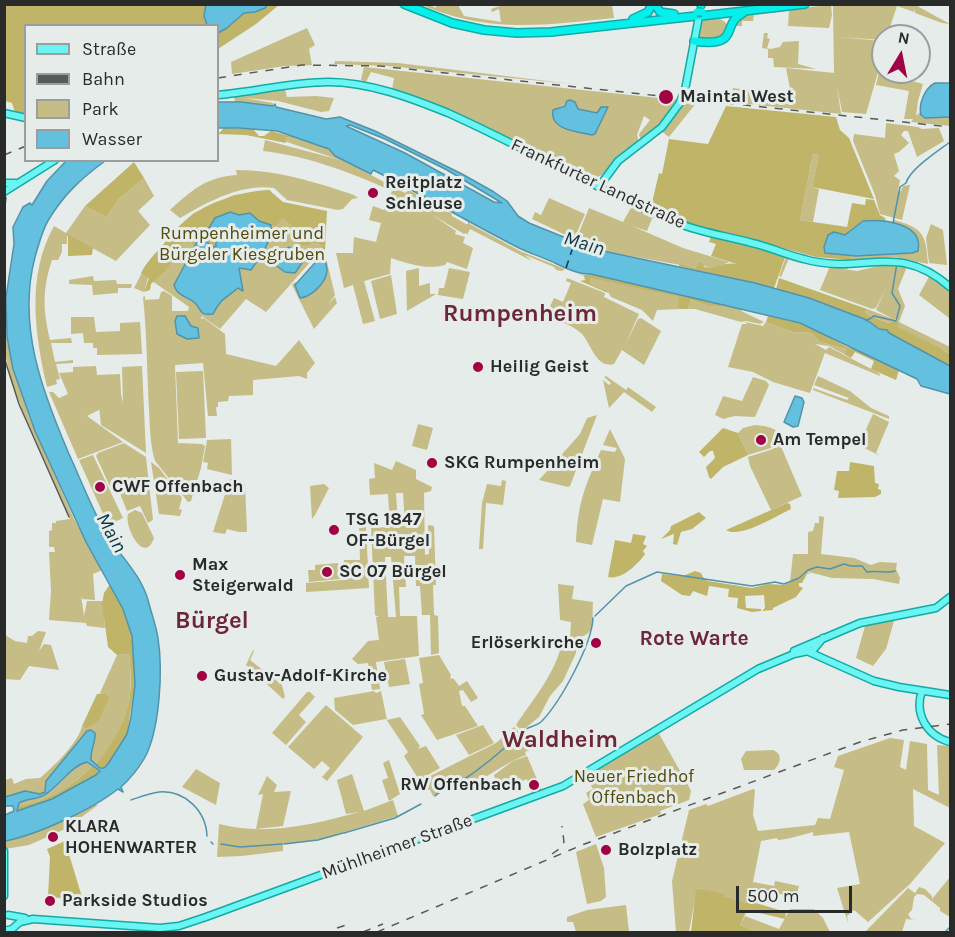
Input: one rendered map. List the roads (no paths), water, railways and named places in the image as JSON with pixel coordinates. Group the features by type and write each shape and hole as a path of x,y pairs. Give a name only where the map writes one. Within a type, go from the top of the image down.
{"highway":[{"path":"404,4 452,23 497,31 543,33 768,4"},
{"path":"413,4 453,19 502,28 549,28 616,23 701,11 752,10 805,4"},
{"path":"633,19 648,12 654,4 660,12 674,15"},
{"path":"696,40 719,41 724,39 730,33 736,17 752,10"},
{"path":"696,40 718,40 728,34 729,27 726,20 701,11"},
{"path":"693,50 696,40"}],"main road":[{"path":"696,40 701,11"},
{"path":"602,181 621,158 662,127 679,104 685,90 693,50"},
{"path":"219,94 314,81 351,83"},
{"name":"Frankfurter Landstraße","path":"351,83 435,108 552,163 602,181 609,188 681,222 803,257 830,262 906,260 928,268 951,285"},
{"name":"Frankfurter Landstraße","path":"351,83 374,87 435,106 602,181 682,225 819,263 906,262 933,273 951,285"},
{"path":"4,113 24,118"},
{"path":"4,192 53,162"},
{"path":"4,183 20,182"},
{"path":"656,729 758,669 806,649 823,638 860,623 934,608 951,597"},
{"path":"813,645 824,657"},
{"path":"806,649 866,678 915,689 923,695 951,695"},
{"path":"923,695 921,716 927,728 936,736 951,742"},
{"name":"Mühlheimer Straße","path":"21,919 35,916 150,930 184,924 563,786 656,729"},
{"name":"Mühlheimer Straße","path":"552,790 656,729"},
{"path":"4,896 5,851"},
{"path":"4,931 11,930 21,919 6,913"}],"water":[{"path":"206,4 267,4 265,8 255,12 244,13 219,32 219,24 207,24 204,16"},
{"path":"935,83 950,83 950,117 925,118 921,115 923,97"},
{"path":"570,100 575,102 578,109 597,113 601,107 608,107 595,134 572,131 555,122 553,110 565,106"},
{"path":"219,102 273,106 275,104 276,107 326,119 340,117 375,131 462,174 507,201 518,216 529,223 584,247 755,283 809,298 867,320 879,329 887,330 950,366 950,394 921,386 917,379 800,323 569,270 519,248 373,170 371,174 335,156 329,149 277,131 219,128","holes":["350,125 385,139 447,170 502,203 494,202 405,153 346,126"]},
{"path":"65,162 104,162 68,194 44,228 30,282 31,333 35,357 50,406 85,491 103,528 134,571 148,600 158,638 160,683 154,733 144,759 121,787 123,792 118,789 94,805 64,820 33,833 5,841 5,815 14,811 13,806 5,806 5,797 25,791 40,794 45,792 46,781 87,731 91,730 95,733 91,760 100,768 108,764 127,734 135,684 132,636 123,609 86,542 35,431 13,369 7,337 6,297 14,244 13,227 23,207 30,203 32,205 47,181","holes":["87,762 100,771 52,799 17,811 19,803 46,794 81,764"]},
{"path":"230,212 239,215 250,213 259,221 271,225 270,237 251,270 239,268 243,291 238,288 222,301 213,314 205,314 195,303 180,294 174,285 198,240 203,239 213,247 216,246 216,241 206,233 215,218"},
{"path":"863,221 891,222 909,229 915,234 918,251 856,256 825,253 824,247 828,235 834,232 845,235"},
{"path":"289,247 304,260 295,273 285,272 270,261 271,258 285,256 285,250"},
{"path":"321,256 324,257 327,269 324,280 313,292 300,298 295,285"},
{"path":"177,316 185,316 191,326 198,328 199,338 187,339 177,334 175,321"},
{"path":"795,396 802,398 804,402 798,426 793,427 784,422"}],"waterway":[{"path":"893,223 900,187 919,166 950,142"},
{"path":"866,321 874,316 896,321 900,306 892,293 897,263"},
{"path":"800,577 808,570 817,567 830,569 844,564 862,566 867,572 895,571"},
{"path":"595,616 626,586 657,572 752,586 775,582 784,584 799,578"},
{"path":"522,732 542,721 558,700 581,657 593,618"},
{"path":"435,796 476,771 521,733"},
{"path":"131,800 159,792 168,792 185,798 203,818 207,836"},
{"path":"344,833 395,818 421,804"},
{"path":"284,844 318,840 343,833"},
{"path":"221,844 240,847 282,844"},
{"path":"945,932 950,927"}],"tram line":[{"path":"4,194 6,198 4,213"},
{"path":"4,357 19,404 69,517"}],"railway":[{"path":"219,78 302,65 380,66 950,127"},
{"path":"4,155 24,147"},
{"path":"377,932 582,845 860,742 903,730 950,724"},
{"path":"552,854 564,842 562,826"},
{"path":"337,928 349,924"},
{"path":"363,932 383,924"}],"place":[{"name":"Maintal West","path":"666,97"},
{"name":"Reitplatz Schleuse","path":"373,193"},
{"name":"Heilig Geist","path":"478,367"},
{"name":"Am Tempel","path":"761,440"},
{"name":"SKG Rumpenheim","path":"432,463"},
{"name":"CWF Offenbach","path":"100,487"},
{"name":"TSG 1847 OF-Bürgel","path":"334,530"},
{"name":"SC 07 Bürgel","path":"327,572"},
{"name":"Max Steigerwald","path":"180,575"},
{"name":"Erlöserkirche","path":"596,643"},
{"name":"Gustav-Adolf-Kirche","path":"202,676"},
{"name":"RW Offenbach","path":"534,785"},
{"name":"KLARA HOHENWARTER","path":"53,837"},
{"name":"Bolzplatz","path":"606,850"},
{"name":"Parkside Studios","path":"50,901"}],"district":[{"name":"Rumpenheim","path":"520,314"},
{"name":"Bürgel","path":"212,621"},
{"name":"Rote Warte","path":"694,639"},
{"name":"Waldheim","path":"560,740"}],"park label":[{"name":"Rumpenheimer und Bürgeler Kiesgruben","path":"242,244"},
{"name":"Neuer Friedhof Offenbach","path":"634,787"}],"water label":[{"name":"Main","path":"584,244"},
{"name":"Main","path":"111,533"}]}
